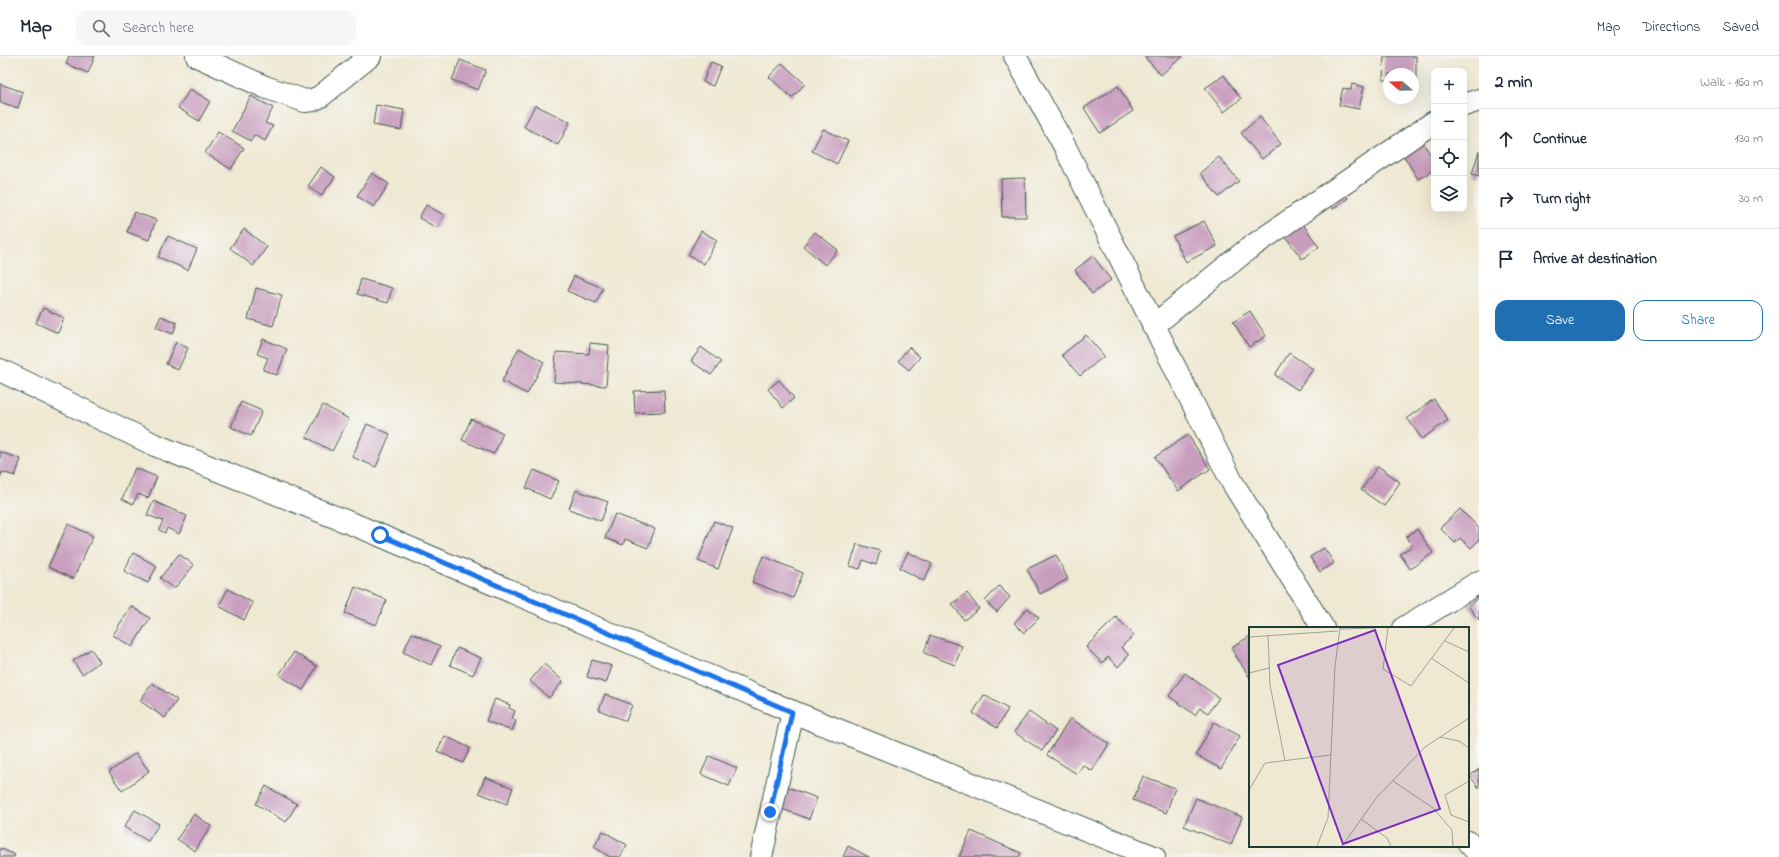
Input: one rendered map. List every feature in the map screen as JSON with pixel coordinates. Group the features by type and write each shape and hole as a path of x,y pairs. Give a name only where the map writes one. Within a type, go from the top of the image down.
{"street":[{"path":"197,56 266,87 305,101 313,100 321,96 370,56"},
{"path":"1016,56 1065,147 1232,482 1322,627"},
{"path":"1467,104 1479,100"},
{"path":"1153,326 1248,249 1431,124"},
{"path":"0,370 155,446 366,529 792,712 1154,857"},
{"path":"1406,627 1479,582"},
{"path":"761,857 792,712"},
{"path":"1469,843 1479,854"}],"building":[{"path":"69,56 95,56 88,73 66,64"},
{"path":"1144,56 1183,56 1161,75"},
{"path":"1384,56 1416,56 1416,68 1384,68"},
{"path":"460,60 486,70 478,90 452,80"},
{"path":"711,62 721,66 713,86 703,82"},
{"path":"782,63 805,84 792,98 769,77"},
{"path":"1224,75 1241,99 1224,112 1205,88"},
{"path":"0,84 23,92 18,108 0,102"},
{"path":"1352,84 1364,87 1359,109 1339,105 1343,88 1351,90"},
{"path":"1118,86 1133,111 1100,133 1084,108"},
{"path":"190,89 210,101 199,121 178,108"},
{"path":"251,96 273,108 265,123 273,126 265,141 254,135 251,141 232,131"},
{"path":"376,105 404,110 401,130 373,125"},
{"path":"535,105 570,122 558,145 524,127"},
{"path":"1260,117 1281,144 1262,159 1241,133"},
{"path":"823,129 848,141 837,164 812,151"},
{"path":"218,132 244,148 231,169 205,153"},
{"path":"1421,139 1431,156 1431,172 1418,179 1401,151"},
{"path":"1479,151 1479,176 1472,174"},
{"path":"1219,157 1239,181 1219,197 1200,173"},
{"path":"321,167 335,177 321,196 308,186"},
{"path":"372,173 389,184 374,207 357,196"},
{"path":"1025,178 1026,217 1002,217 1001,179"},
{"path":"1337,183 1348,198 1333,209 1322,194"},
{"path":"426,205 444,215 437,228 419,218"},
{"path":"134,212 156,220 149,240 127,232"},
{"path":"1300,220 1319,247 1302,259 1282,232"},
{"path":"1204,221 1217,246 1186,262 1173,236"},
{"path":"244,229 267,247 253,266 230,248"},
{"path":"701,231 717,240 704,264 688,255"},
{"path":"815,232 838,250 825,265 803,246"},
{"path":"168,236 197,249 188,270 158,257"},
{"path":"1093,256 1111,280 1092,294 1075,270"},
{"path":"574,276 603,288 596,303 567,291"},
{"path":"361,279 392,288 388,303 357,294"},
{"path":"256,288 282,295 273,326 248,319"},
{"path":"43,308 64,318 58,333 36,323"},
{"path":"1250,311 1266,336 1249,347 1233,322"},
{"path":"161,316 177,323 173,334 156,327"},
{"path":"1086,335 1104,356 1080,376 1062,355"},
{"path":"263,339 287,349 277,375 263,370 268,358 257,354"},
{"path":"176,342 188,348 178,370 166,364"},
{"path":"590,343 609,345 606,386 554,382 556,352 589,354"},
{"path":"701,347 721,362 711,375 691,361"},
{"path":"909,347 920,357 909,370 898,361"},
{"path":"519,348 544,362 527,394 502,381"},
{"path":"1289,353 1313,369 1298,390 1275,375"},
{"path":"779,380 794,398 783,408 768,389"},
{"path":"664,390 665,412 635,413 634,391"},
{"path":"1434,399 1448,420 1422,439 1407,418"},
{"path":"241,402 262,411 251,436 231,427"},
{"path":"323,405 349,419 332,451 306,437"},
{"path":"471,419 503,433 494,454 462,440"},
{"path":"367,424 390,434 376,467 352,457"},
{"path":"1188,435 1210,469 1178,491 1155,457"},
{"path":"0,452 21,459 15,476 2,472 0,478"},
{"path":"1378,466 1400,482 1384,506 1361,490"},
{"path":"135,468 157,477 148,498 138,494 133,504 122,499"},
{"path":"534,470 559,481 550,499 526,488"},
{"path":"576,490 608,502 601,521 569,509"},
{"path":"153,501 187,516 179,534 167,528 165,533 159,530 163,521 147,515"},
{"path":"1460,509 1479,528 1479,540 1471,548 1460,538 1455,543 1440,528"},
{"path":"615,514 655,529 648,548 625,539 623,545 605,538"},
{"path":"714,521 733,528 718,569 698,561"},
{"path":"68,524 93,536 73,579 48,567"},
{"path":"1417,529 1433,553 1410,569 1400,554 1412,546 1406,537"},
{"path":"857,544 880,551 876,565 863,560 860,569 850,566"},
{"path":"1324,548 1334,563 1320,572 1310,557"},
{"path":"908,552 932,564 924,581 900,568"},
{"path":"133,553 157,566 148,583 124,571"},
{"path":"179,554 194,565 174,589 160,578"},
{"path":"1056,555 1068,579 1040,594 1027,569"},
{"path":"763,556 803,573 793,598 752,582"},
{"path":"999,586 1010,597 997,612 985,601"},
{"path":"355,587 387,600 376,625 345,613"},
{"path":"228,589 253,603 244,620 219,606"},
{"path":"967,593 979,609 964,620 952,604"},
{"path":"1479,597 1479,620 1468,606"},
{"path":"131,606 150,618 132,647 113,635"},
{"path":"1028,608 1039,618 1024,633 1014,623"},
{"path":"1116,617 1134,635 1121,647 1129,655 1118,667 1108,657 1102,663 1086,647"},
{"path":"412,633 440,646 431,665 403,652"},
{"path":"930,635 962,646 955,665 924,653"},
{"path":"1249,637 1249,676 1231,648"},
{"path":"457,648 481,658 473,675 450,665"},
{"path":"91,649 100,662 82,674 73,661"},
{"path":"294,652 317,666 303,690 279,675"},
{"path":"592,660 612,666 606,683 587,677"},
{"path":"544,664 563,681 549,698 530,681"},
{"path":"1185,673 1219,698 1208,713 1200,708 1195,715 1169,696"},
{"path":"152,683 177,700 165,718 140,701"},
{"path":"605,694 632,705 626,721 599,710"},
{"path":"984,695 1008,709 997,728 973,713"},
{"path":"495,699 510,705 509,708 515,711 512,719 516,721 512,731 486,721"},
{"path":"1029,712 1056,731 1042,751 1014,732"},
{"path":"1070,718 1109,744 1092,771 1083,765 1077,774 1047,755"},
{"path":"1214,722 1240,736 1221,769 1196,755"},
{"path":"445,736 470,748 463,763 437,751"},
{"path":"136,753 149,771 122,791 109,772"},
{"path":"709,756 737,768 729,786 701,774"},
{"path":"1479,769 1479,788 1470,776"},
{"path":"1143,776 1175,788 1166,813 1133,800"},
{"path":"485,777 513,788 507,804 479,793"},
{"path":"266,786 297,804 286,822 256,804"},
{"path":"785,786 817,798 809,819 777,807"},
{"path":"1196,798 1242,817 1231,845 1184,826"},
{"path":"135,810 159,824 148,841 124,827"},
{"path":"194,814 211,826 195,851 177,839"},
{"path":"603,831 627,845 620,857 610,857 594,847"},
{"path":"971,831 1021,853 1019,857 959,857"},
{"path":"848,846 869,857 843,857"},
{"path":"0,848 15,855 14,857 0,857"}],"route":[{"path":"380,535 792,712 770,812"}]}
